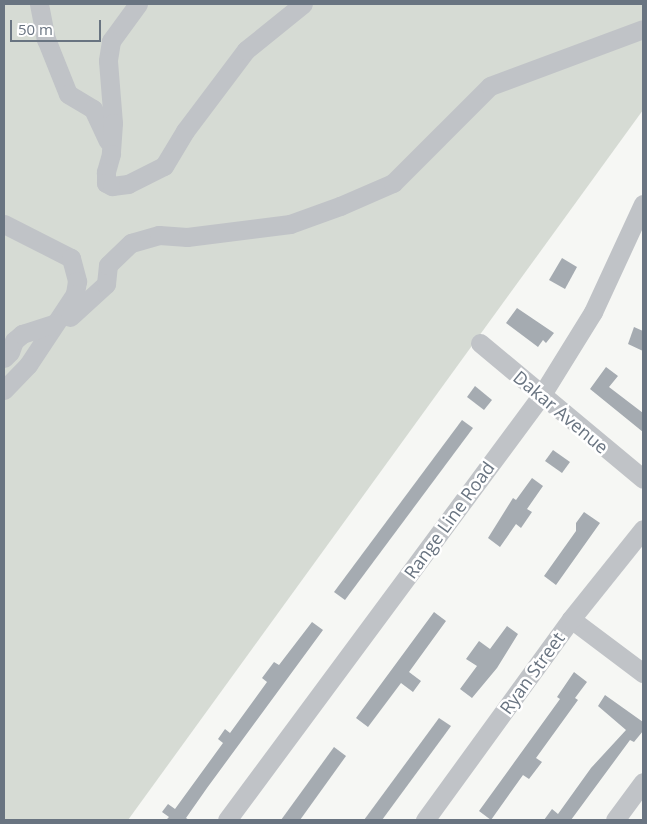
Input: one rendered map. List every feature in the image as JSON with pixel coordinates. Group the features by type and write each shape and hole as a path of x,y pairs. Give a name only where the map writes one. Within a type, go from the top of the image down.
{"street":[{"path":"40,4 46,39 68,94 93,109 99,118 111,154"},
{"path":"138,4 111,41 108,61 113,124 111,154 106,172 106,183 112,186 128,184 164,166 185,131 246,50 303,4"},
{"path":"4,358 10,352 14,341 22,334 62,320 106,284 108,264 131,243 159,235 187,237 290,224 340,206 393,183 490,86 643,29"},
{"name":"Range Line Road","path":"227,820 541,396 593,312 643,204"},
{"path":"4,224 71,258 77,280 75,294 62,320 28,365 4,390"},
{"name":"Dakar Avenue","path":"480,343 541,396 643,479"},
{"name":"Ryan Street","path":"425,820 572,620 643,529"},
{"path":"572,620 643,673"},
{"path":"615,820 643,782"}],"shaded area":[{"path":"4,4 643,4 643,110 128,820 4,820"}],"building":[{"path":"562,258 577,267 565,289 549,280"},
{"path":"517,308 554,333 546,343 543,340 538,347 506,323"},
{"path":"634,327 643,331 643,351 628,344"},
{"path":"606,367 618,376 609,387 643,413 643,432 590,389"},
{"path":"475,386 492,400 484,410 467,397"},
{"path":"462,420 473,428 345,600 334,592"},
{"path":"553,450 570,462 562,473 545,461"},
{"path":"532,478 543,486 527,509 532,512 521,528 516,524 500,547 488,538 513,498 516,500"},
{"path":"584,512 600,523 556,585 544,576 576,531 576,523"},
{"path":"434,612 446,621 409,672 421,681 413,692 401,683 368,727 356,718"},
{"path":"312,622 323,630 207,788 186,818 189,820 166,820 169,817 162,812 168,804 175,809 223,743 218,739 225,729 230,733 267,682 262,678 274,662 279,665"},
{"path":"507,626 518,634 497,668 472,698 460,689 477,666 466,659 479,641 490,649"},
{"path":"574,672 587,682 575,698 578,700 536,758 542,762 529,779 523,775 491,820 479,811 560,699 557,697"},
{"path":"605,695 643,722 643,731 634,742 630,740 571,820 544,820 552,809 558,814 591,768 626,730 598,706"},
{"path":"439,718 451,726 382,820 364,820"},
{"path":"334,747 346,756 300,820 281,820"}]}
